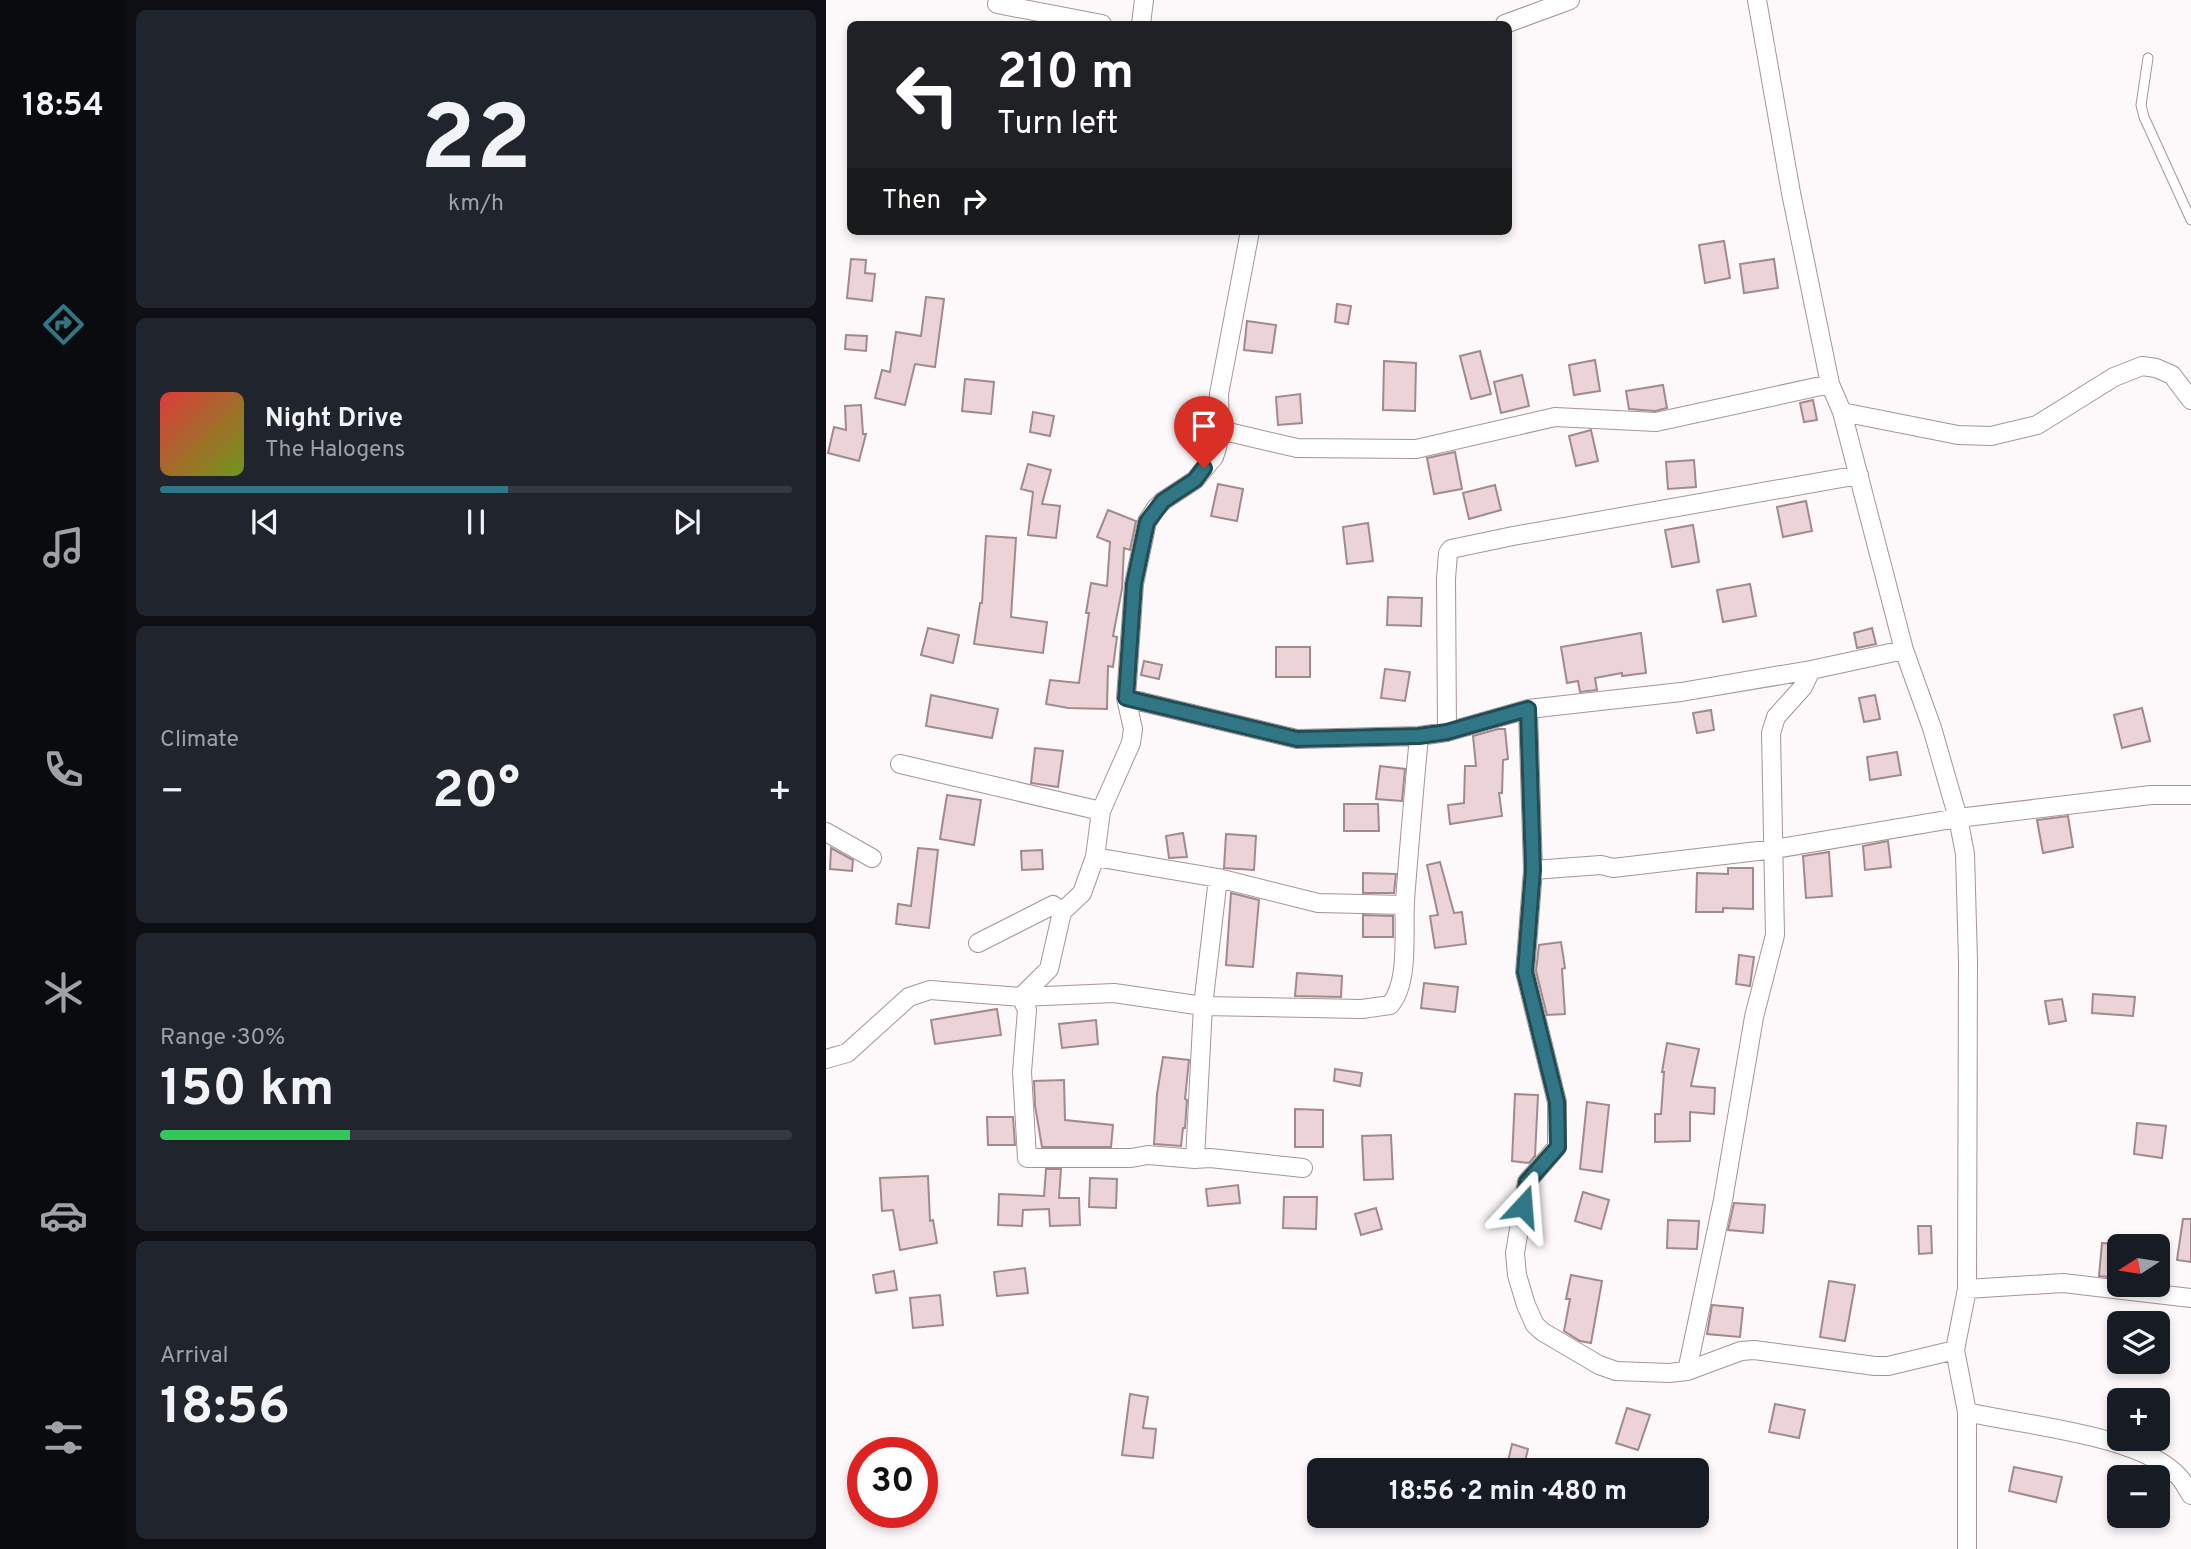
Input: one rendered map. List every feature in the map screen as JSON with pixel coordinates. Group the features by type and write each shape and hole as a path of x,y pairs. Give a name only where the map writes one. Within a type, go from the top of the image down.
{"street":[{"path":"1142,21 1144,0"},
{"path":"1512,21 1570,0"},
{"path":"1757,0 1791,193 1830,384 1842,412 1904,650 1932,728 1958,818 1965,853 1968,961 1967,1289 1955,1350 1967,1412 1966,1549"},
{"path":"998,5 1086,21"},
{"path":"1021,997 1049,969 1062,912 1082,893 1095,857 1101,811 1131,743 1133,729 1126,698 1134,584 1147,522 1156,508 1195,480 1214,457 1220,430 1219,394 1249,235"},
{"path":"1842,412 1958,435 1991,436 2037,425 2114,377 2142,366 2156,368 2172,375 2191,400"},
{"path":"1220,430 1297,448 1416,449 1555,417 1656,422 1830,384"},
{"path":"1447,732 1446,579 1448,553 1451,550 1513,536 1859,475"},
{"path":"1126,698 1297,739 1419,736 1447,732 1528,709 1681,692 1811,670 1904,650"},
{"path":"1687,1371 1723,1200 1754,1017 1775,935 1771,733 1776,717 1803,687 1811,670"},
{"path":"1528,709 1533,870 1525,972 1557,1102 1558,1147 1527,1182 1515,1253 1517,1275 1535,1325 1599,1365 1616,1371 1687,1371 1741,1351 1754,1350 1875,1366 1888,1366 1955,1350"},
{"path":"826,1059 847,1052 909,998 930,990 1021,997 1114,993 1203,1006 1362,1009 1390,1006 1395,1000 1400,982 1406,946 1405,905 1419,736"},
{"path":"900,764 1101,811"},
{"path":"1533,870 1601,864 1613,868 1775,849 1958,818 2151,795 2191,795"},
{"path":"826,832 872,858"},
{"path":"1095,857 1218,878 1318,904 1405,905"},
{"path":"1195,1159 1203,1006 1218,878"},
{"path":"978,943 1053,905 1062,912"},
{"path":"1021,997 1027,1010 1022,1072 1027,1158 1131,1158 1148,1154 1303,1168"},
{"path":"1967,1289 2063,1283 2191,1298"},
{"path":"1967,1412 2090,1435 2136,1451 2163,1463 2179,1476 2191,1495"}],"lane":[{"path":"2148,58 2141,105 2144,117 2191,220"}],"building":[{"path":"1724,241 1730,278 1705,283 1699,245"},
{"path":"851,259 866,260 865,273 875,274 872,301 847,298"},
{"path":"1774,259 1778,288 1744,293 1740,264"},
{"path":"926,297 944,299 935,367 915,364 905,405 875,398 882,370 890,372 896,332 921,336"},
{"path":"1337,304 1351,306 1348,324 1335,322"},
{"path":"1247,321 1276,325 1272,353 1244,350"},
{"path":"846,335 867,336 866,351 845,349"},
{"path":"1480,351 1491,394 1471,399 1460,356"},
{"path":"1595,360 1600,391 1574,395 1569,365"},
{"path":"1384,361 1416,363 1415,411 1383,410"},
{"path":"1522,375 1529,406 1501,413 1494,382"},
{"path":"965,379 994,382 991,414 962,411"},
{"path":"1663,385 1667,408 1655,411 1629,409 1626,391"},
{"path":"1300,394 1302,423 1278,425 1276,397"},
{"path":"1813,400 1817,420 1804,422 1800,403"},
{"path":"861,405 863,434 866,434 859,461 828,453 834,427 846,430 845,406"},
{"path":"1033,412 1054,416 1050,436 1030,432"},
{"path":"1591,430 1598,461 1576,466 1569,436"},
{"path":"1455,452 1462,489 1434,494 1427,458"},
{"path":"1694,460 1696,487 1668,489 1666,462"},
{"path":"1028,464 1051,470 1042,504 1060,506 1056,538 1028,535 1033,492 1021,489"},
{"path":"1218,484 1243,489 1237,521 1211,516"},
{"path":"1495,485 1501,510 1469,519 1463,493"},
{"path":"1806,501 1812,531 1783,537 1777,507"},
{"path":"1108,510 1136,521 1130,550 1124,548 1122,589 1113,636 1117,637 1113,667 1108,666 1107,709 1068,708 1046,704 1050,680 1079,683 1091,583 1107,586 1110,542 1097,537"},
{"path":"1368,523 1373,561 1347,564 1343,527"},
{"path":"1693,525 1699,562 1672,567 1665,530"},
{"path":"986,536 1016,538 1011,617 1047,622 1043,653 974,644 982,603"},
{"path":"1750,584 1756,616 1723,622 1717,590"},
{"path":"1388,597 1422,598 1421,626 1387,625"},
{"path":"928,628 959,635 953,663 921,655"},
{"path":"1872,628 1876,644 1857,648 1854,633"},
{"path":"1641,633 1646,673 1622,676 1622,673 1595,678 1597,690 1580,692 1578,681 1567,683 1561,647"},
{"path":"1276,647 1310,647 1310,677 1276,677"},
{"path":"1144,661 1162,665 1159,679 1141,675"},
{"path":"1385,669 1410,672 1405,701 1381,698"},
{"path":"931,695 998,709 992,738 926,726"},
{"path":"1875,695 1880,719 1864,722 1859,698"},
{"path":"2142,708 2150,741 2122,748 2114,715"},
{"path":"1711,710 1714,730 1697,733 1693,713"},
{"path":"1505,729 1508,759 1503,760 1502,793 1499,793 1502,816 1450,824 1448,805 1464,803 1465,766 1476,766 1473,736"},
{"path":"1035,748 1063,751 1058,787 1031,783"},
{"path":"1897,752 1901,775 1870,780 1867,757"},
{"path":"1380,766 1405,769 1402,801 1376,799"},
{"path":"947,795 981,800 974,845 940,839"},
{"path":"1344,804 1378,804 1379,831 1344,831"},
{"path":"2068,816 2073,847 2043,853 2037,820"},
{"path":"1183,833 1187,857 1169,858 1166,836"},
{"path":"1226,834 1256,836 1254,870 1224,868"},
{"path":"1888,841 1891,867 1865,870 1863,846"},
{"path":"831,848 853,860 852,871 830,869"},
{"path":"918,848 938,850 929,928 896,924 898,904 911,906"},
{"path":"1042,850 1043,869 1022,870 1021,851"},
{"path":"1829,852 1832,896 1806,898 1803,856"},
{"path":"1440,862 1454,913 1462,912 1466,944 1435,948 1430,916 1438,915 1427,865"},
{"path":"1728,868 1753,868 1753,909 1723,908 1723,912 1696,912 1697,873 1728,874"},
{"path":"1363,873 1396,874 1394,893 1363,893"},
{"path":"1231,893 1259,900 1253,967 1226,965"},
{"path":"1363,915 1393,916 1393,937 1363,937"},
{"path":"1561,942 1565,968 1562,969 1565,1014 1547,1015 1536,971 1539,945"},
{"path":"1739,955 1754,957 1750,986 1736,984"},
{"path":"1297,973 1342,976 1341,997 1295,996"},
{"path":"1424,983 1458,987 1455,1012 1421,1008"},
{"path":"2093,994 2135,997 2133,1016 2092,1013"},
{"path":"2062,999 2066,1021 2049,1024 2045,1001"},
{"path":"997,1009 1001,1035 935,1044 931,1020"},
{"path":"1096,1020 1098,1044 1062,1048 1059,1024"},
{"path":"1667,1043 1699,1049 1691,1086 1715,1088 1714,1114 1690,1112 1690,1141 1655,1142 1655,1114 1661,1114 1662,1072"},
{"path":"1163,1057 1189,1060 1185,1128 1181,1146 1154,1144 1157,1094"},
{"path":"1335,1069 1362,1073 1360,1086 1334,1081"},
{"path":"1064,1080 1065,1120 1113,1125 1111,1147 1042,1147 1034,1081"},
{"path":"1515,1094 1538,1095 1535,1156 1529,1163 1512,1161"},
{"path":"1587,1102 1609,1105 1602,1172 1580,1169"},
{"path":"1295,1109 1323,1110 1323,1147 1295,1147"},
{"path":"987,1117 1013,1117 1015,1145 988,1145"},
{"path":"2137,1123 2166,1126 2162,1158 2134,1154"},
{"path":"1391,1135 1393,1179 1364,1180 1362,1136"},
{"path":"1046,1169 1061,1169 1059,1198 1079,1198 1080,1225 1050,1226 1049,1209 1023,1210 1022,1226 998,1225 999,1194 1044,1196"},
{"path":"928,1176 930,1221 933,1220 937,1243 900,1250 893,1210 882,1211 880,1178"},
{"path":"1090,1178 1117,1179 1116,1208 1089,1207"},
{"path":"1238,1185 1240,1203 1208,1206 1206,1189"},
{"path":"1583,1192 1609,1200 1601,1229 1575,1221"},
{"path":"1284,1197 1317,1197 1316,1229 1283,1228"},
{"path":"1734,1203 1765,1205 1763,1233 1728,1230"},
{"path":"1376,1208 1382,1229 1361,1235 1355,1214"},
{"path":"2183,1219 2191,1219 2191,1262 2177,1260"},
{"path":"1668,1220 1699,1221 1697,1249 1667,1248"},
{"path":"1918,1226 1931,1226 1932,1253 1919,1254"},
{"path":"2102,1243 2107,1243 2107,1277 2099,1276"},
{"path":"1025,1268 1028,1293 997,1296 994,1272"},
{"path":"894,1271 897,1290 876,1293 873,1275"},
{"path":"1571,1275 1602,1281 1591,1343 1580,1341 1564,1331"},
{"path":"1829,1281 1855,1285 1845,1341 1820,1337"},
{"path":"940,1295 943,1325 913,1328 910,1298"},
{"path":"1712,1305 1743,1308 1740,1337 1707,1334"},
{"path":"1130,1394 1148,1397 1143,1428 1156,1429 1153,1458 1122,1455"},
{"path":"1775,1404 1805,1410 1799,1438 1769,1432"},
{"path":"1627,1408 1650,1415 1638,1450 1616,1443"},
{"path":"1512,1444 1528,1449 1526,1458 1509,1458"},
{"path":"2014,1467 2062,1477 2056,1502 2009,1491"}],"route":[{"path":"1204,468 1195,480 1163,501 1147,522 1134,584 1126,698 1297,739 1419,736 1447,732 1528,709 1533,870 1525,972 1557,1102 1558,1147 1527,1182 1523,1206"}]}
